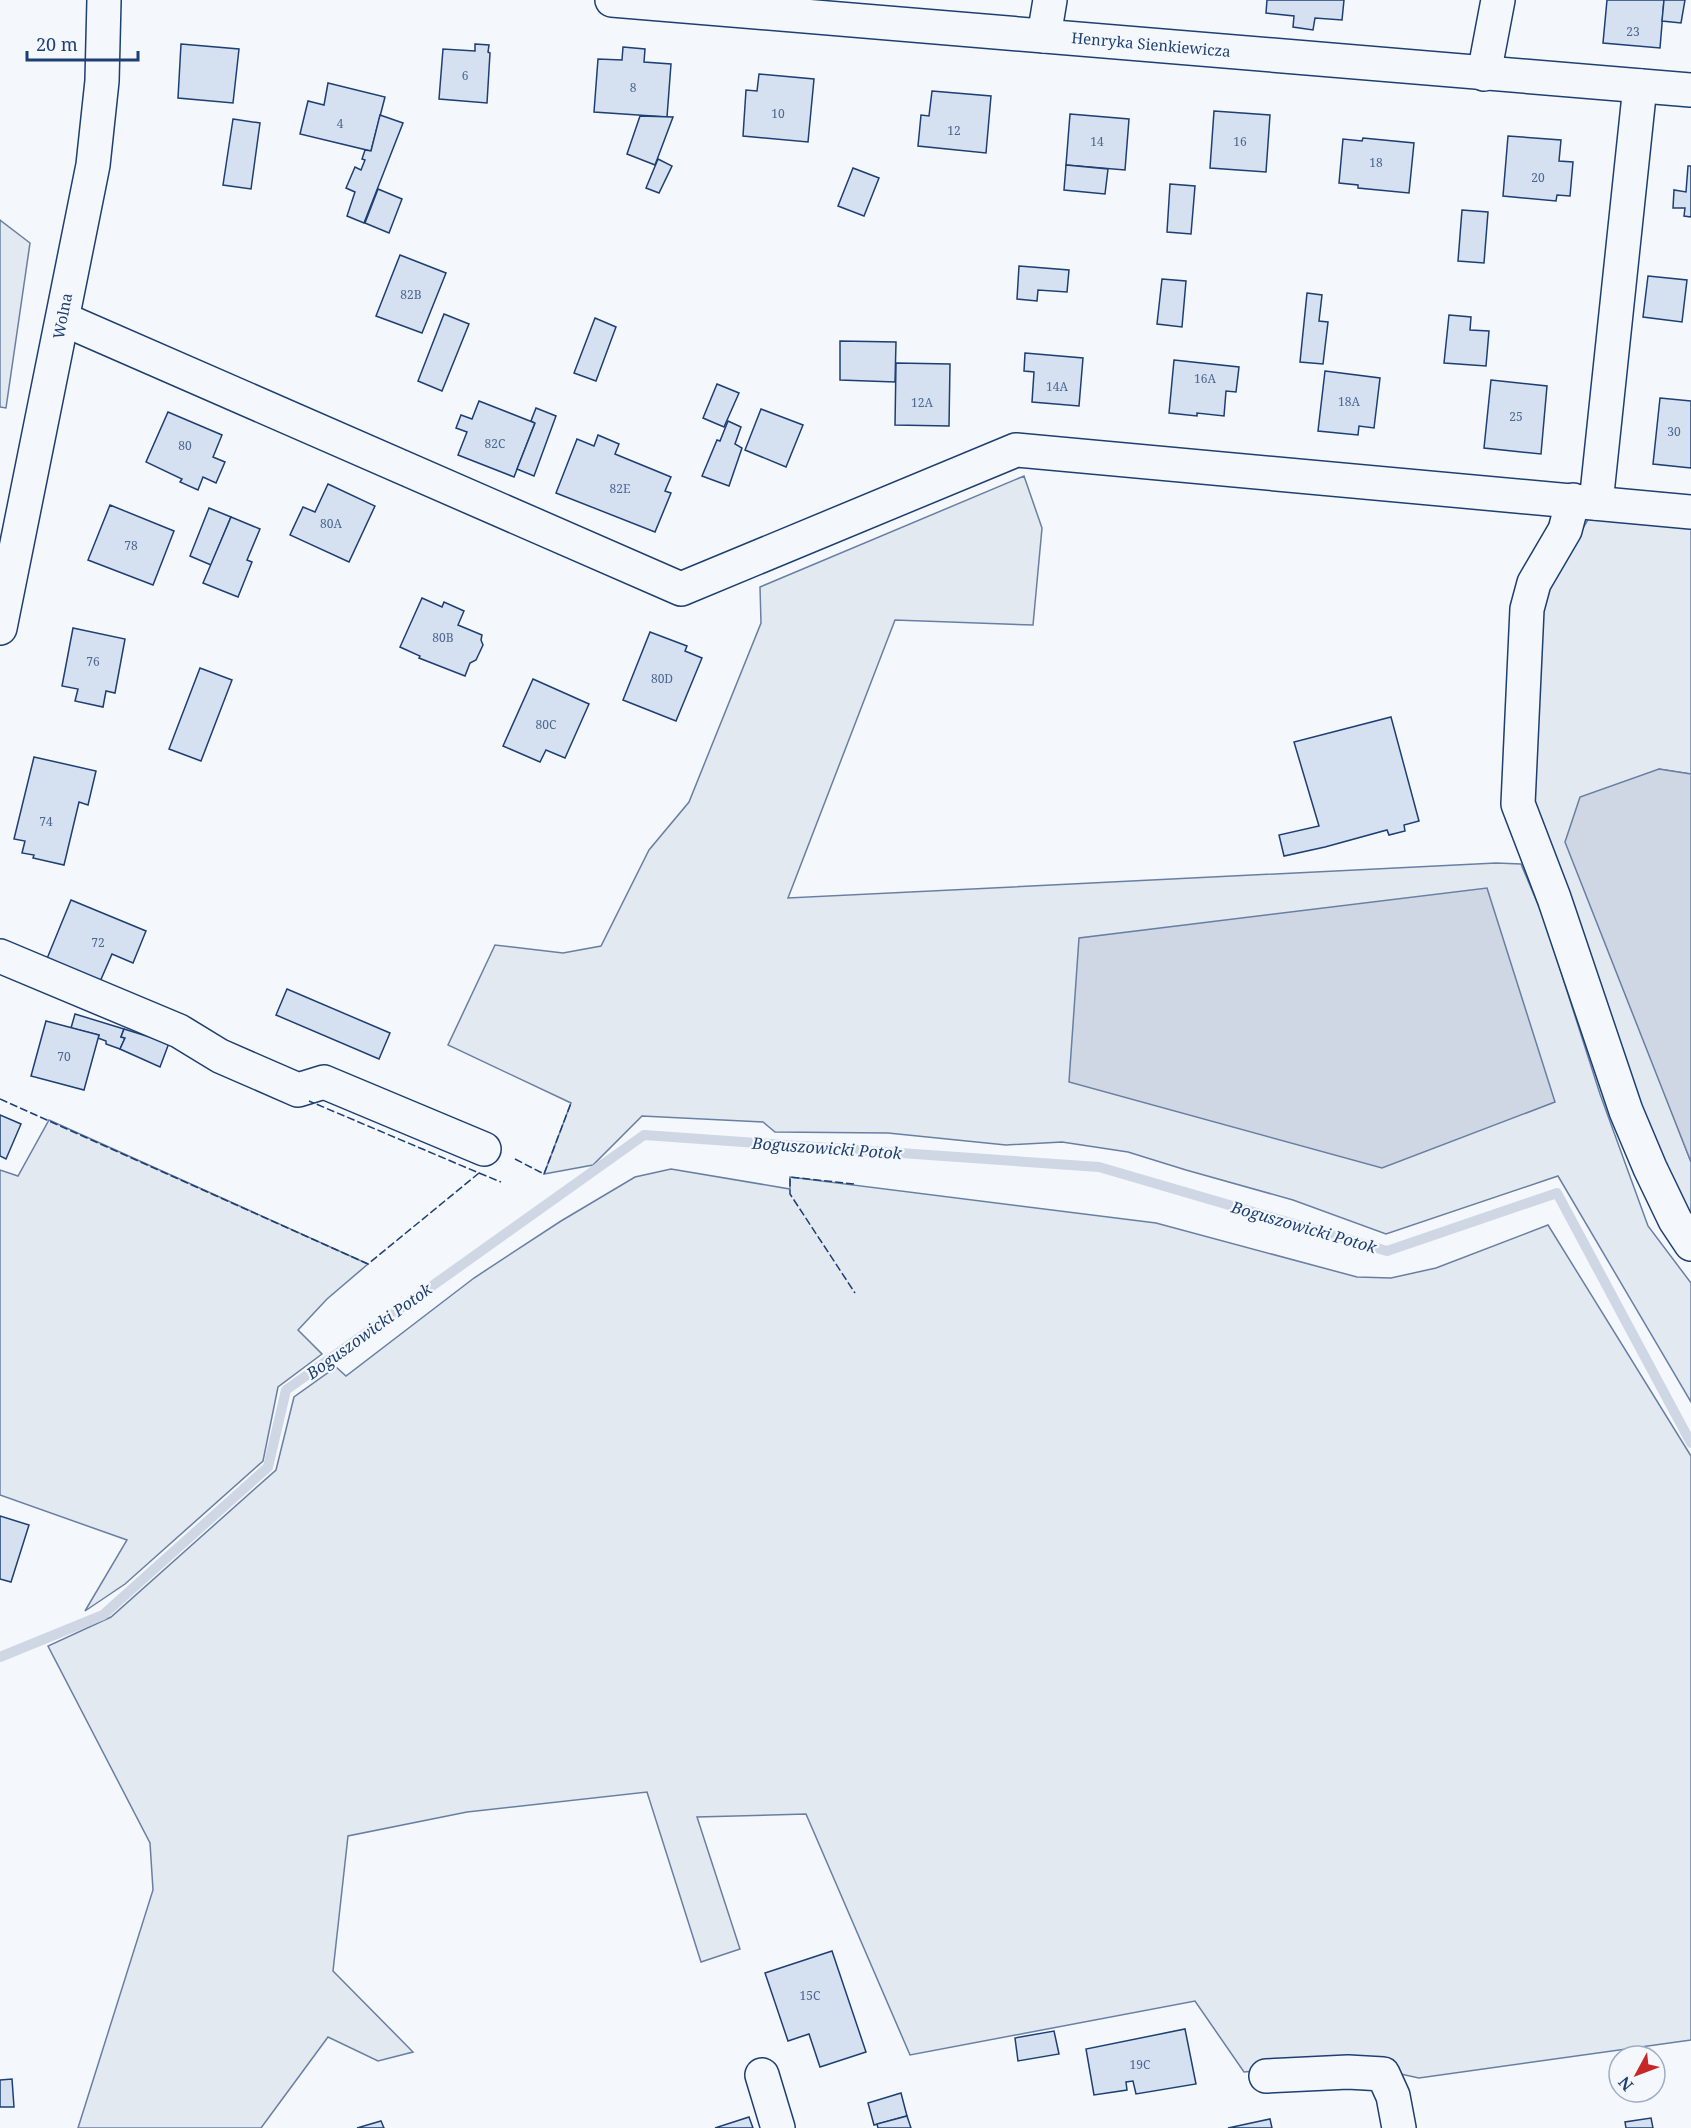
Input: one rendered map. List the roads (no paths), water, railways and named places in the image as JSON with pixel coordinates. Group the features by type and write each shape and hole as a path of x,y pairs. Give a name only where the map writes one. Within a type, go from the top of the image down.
{"street":[{"name":"Wolna","path":"0,628 93,165 102,81 104,0"},
{"name":"Henryka Sienkiewicza","path":"612,0 1691,90"},
{"path":"1044,36 1050,0"},
{"path":"1484,74 1498,0"},
{"path":"1640,86 1585,502 1533,583 1527,609 1518,804 1554,898 1626,1111 1675,1220 1691,1244"},
{"path":"63,319 681,589 1016,450 1691,512"},
{"path":"0,956 179,1031 220,1056 298,1090 324,1082 484,1149"},
{"path":"1266,2076 1348,2072 1383,2074 1393,2096 1399,2128"},
{"path":"762,2075 778,2128"}],"waterway":[{"name":"Boguszowicki Potok","path":"0,1657 103,1615 268,1467 286,1390 644,1135 1099,1167 1387,1251 1557,1193 1691,1443"}]}
